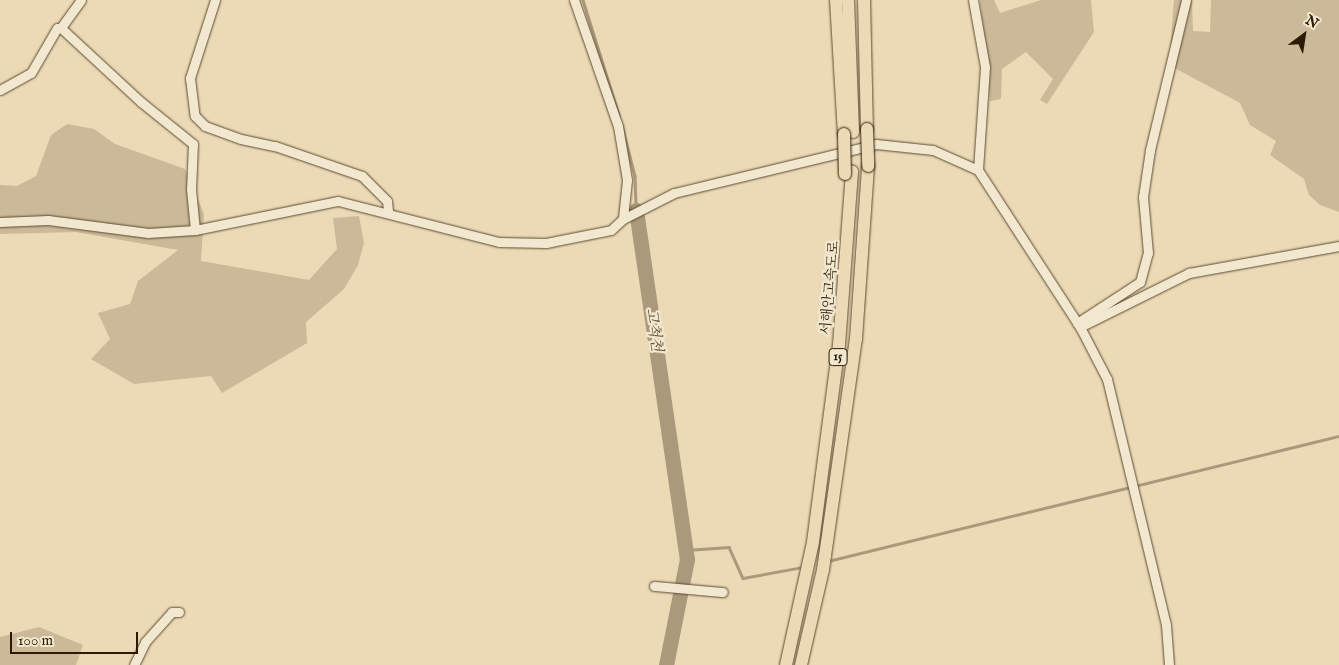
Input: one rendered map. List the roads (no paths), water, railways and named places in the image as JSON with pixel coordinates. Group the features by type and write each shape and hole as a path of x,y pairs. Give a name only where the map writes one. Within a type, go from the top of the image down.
{"highway":[{"path":"836,0 848,133"},
{"path":"848,0 848,133"},
{"name":"15","path":"801,665 829,537 856,339 868,166 864,0"},
{"name":"서해안고속도로","path":"786,665 813,542 849,236 848,133"}],"street":[{"path":"81,0 61,28 140,102 193,144 191,189 195,230"},
{"path":"215,0 190,78 195,116 205,126 241,139 275,146 362,176 387,200 388,211"},
{"path":"574,0 618,126 627,180 626,218"},
{"path":"973,0 985,67 978,170"},
{"path":"1078,325 1140,282 1148,253 1143,197 1150,150 1186,0"},
{"path":"0,90 31,74 57,28"},
{"path":"0,222 48,220 148,233 195,230 338,201 388,211 499,242 584,237 611,230 626,218 674,193 876,144 933,150 978,170 1078,325 1107,378 1166,625 1170,665"},
{"path":"1078,325 1189,273 1339,246"},
{"path":"659,587 724,592"},
{"path":"134,665 145,642 172,612 178,612"}],"waterway":[{"name":"고척천","path":"583,0 619,115"},
{"name":"고척천","path":"622,125 635,176 636,210"},
{"name":"고척천","path":"636,210 687,559 666,665"},
{"path":"828,561 1339,436"},
{"path":"686,550 729,547 743,578 803,567"}]}
